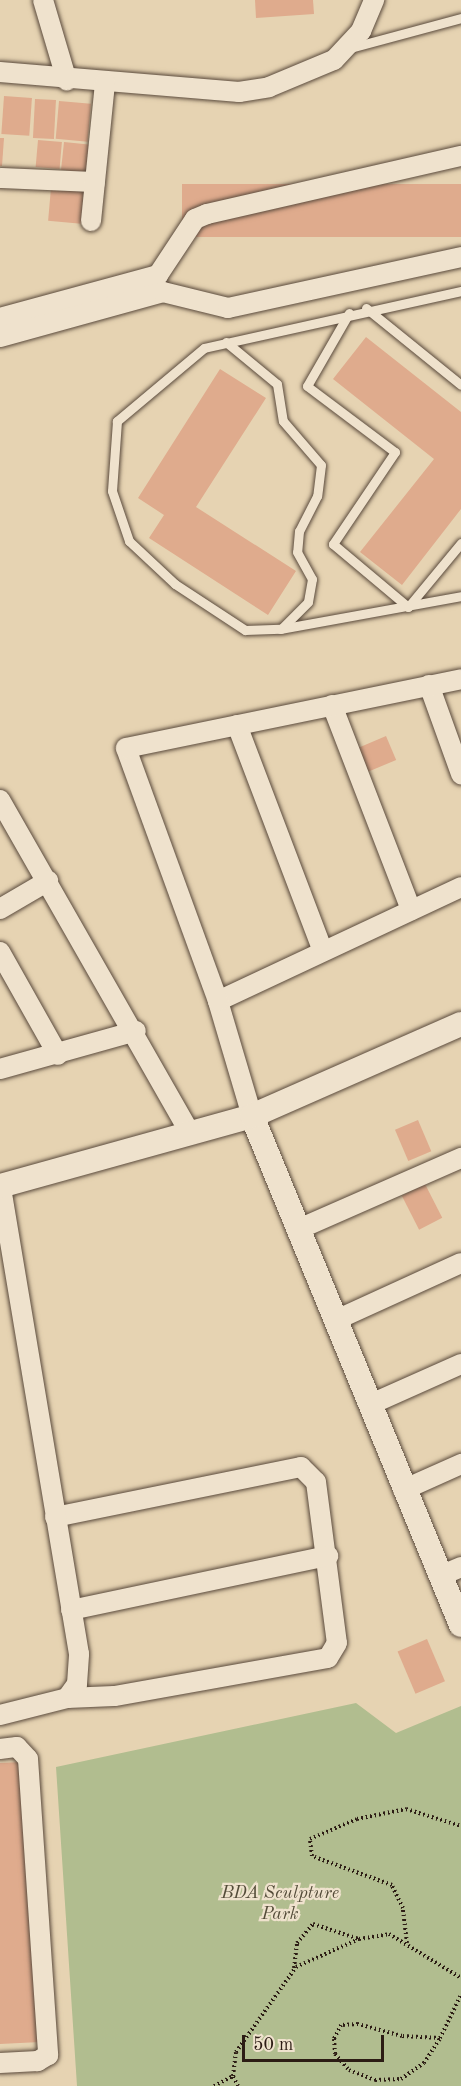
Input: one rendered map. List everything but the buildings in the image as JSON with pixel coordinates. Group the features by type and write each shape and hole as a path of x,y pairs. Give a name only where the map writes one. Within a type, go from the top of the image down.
{"street":[{"path":"43,0 67,81"},
{"path":"0,72 67,81 239,92 303,77 351,48 361,32 374,0"},
{"path":"91,221 105,84"},
{"path":"0,337 113,298 158,275 195,219 207,214 461,156"},
{"path":"0,178 95,182"},
{"path":"0,318 113,298 163,292 228,308 461,257"},
{"path":"461,679 126,748 218,1001 252,1116 403,1490 451,1572 461,1625"},
{"path":"429,685 461,774"},
{"path":"332,705 411,910"},
{"path":"237,725 323,951"},
{"path":"0,800 136,1031 201,1128"},
{"path":"0,909 48,881"},
{"path":"218,1001 461,887"},
{"path":"0,952 58,1054"},
{"path":"67,1698 77,1684 79,1654 1,1186 201,1128 252,1116 461,1024"},
{"path":"0,1069 136,1031"},
{"path":"299,1229 461,1158"},
{"path":"336,1320 461,1263"},
{"path":"369,1405 461,1364"},
{"path":"403,1490 461,1464"},
{"path":"0,1715 67,1698 114,1696 328,1658 337,1643 328,1556 316,1482 302,1467 55,1517"},
{"path":"71,1610 328,1556"},
{"path":"0,1749 16,1747 28,1759 48,2055 38,2061 0,2063"}],"lane":[{"path":"351,48 461,18"},
{"path":"461,291 366,308 204,348 117,421 112,490 129,541 175,584 245,630 280,629 461,596"},
{"path":"366,308 461,386"},
{"path":"350,313 307,386 395,452 333,544 408,607"},
{"path":"226,342 277,384 283,421 321,465 317,496 299,531 297,552 312,579 308,602 280,629"},
{"path":"408,607 461,543"}],"path":[{"path":"407,1943 403,1908 392,1885 312,1856 310,1839 357,1819 406,1809 461,1826"},
{"path":"294,1969 297,1942 313,1924 358,1939"},
{"path":"238,2086 233,2076 236,2052 255,2018 294,1969 358,1939 389,1934 461,1978"},
{"path":"440,2038 402,2036 358,2024 341,2025 334,2039 335,2054 349,2070 375,2080 401,2079 424,2063 440,2038 461,1995"},
{"path":"214,2086 233,2076"}],"green space":[{"name":"BDA Sculpture Park","path":"356,1703 396,1733 461,1706 461,2086 77,2086 56,1767"}]}
